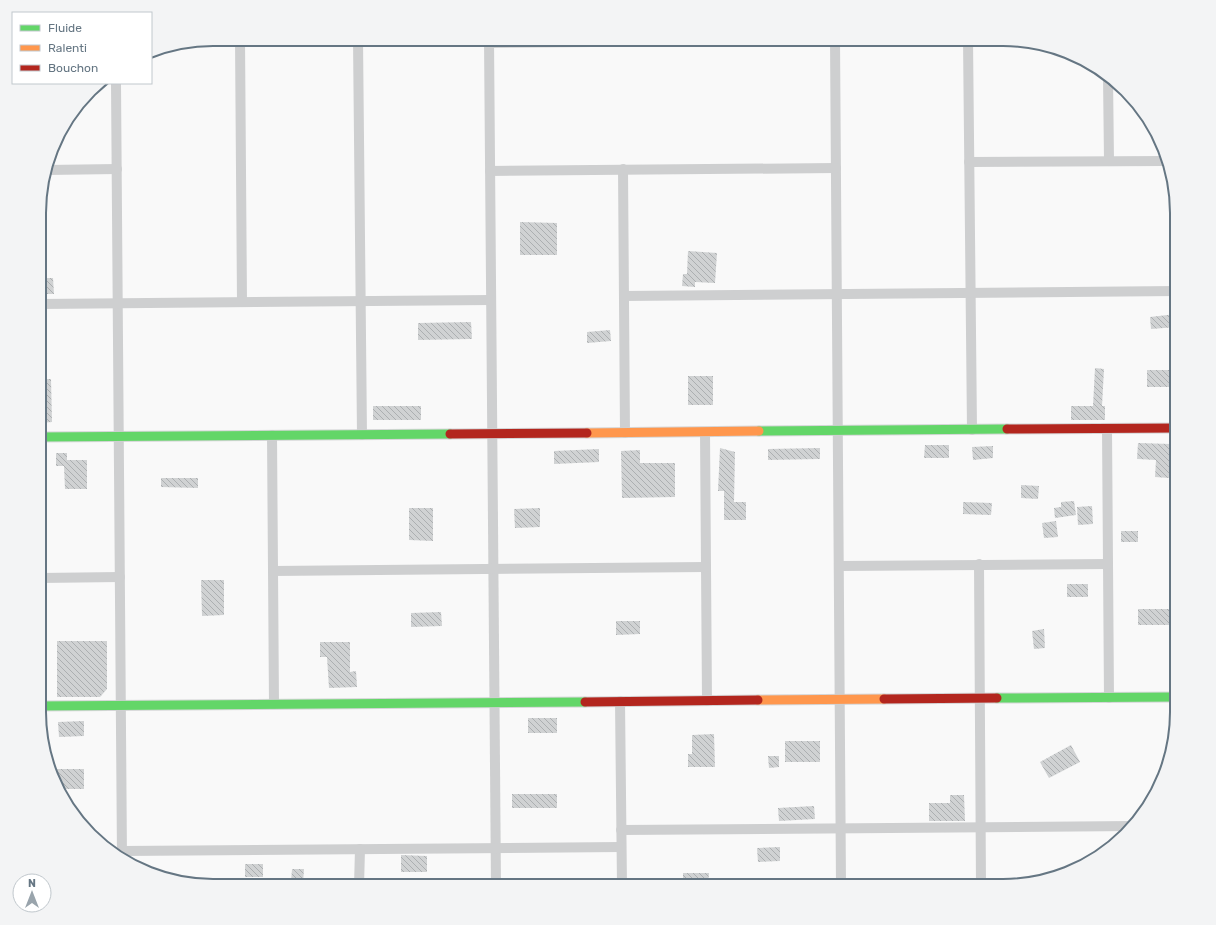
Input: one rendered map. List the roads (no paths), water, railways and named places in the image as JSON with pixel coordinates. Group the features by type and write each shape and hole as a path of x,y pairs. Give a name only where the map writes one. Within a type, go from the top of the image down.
{"street":[{"path":"240,46 242,302"},
{"path":"358,46 362,435"},
{"path":"489,46 496,879"},
{"path":"834,46 841,879"},
{"path":"968,46 972,430"},
{"path":"1108,83 1109,161"},
{"path":"116,84 122,852"},
{"path":"969,162 1162,161"},
{"path":"490,171 836,168"},
{"path":"52,170 116,169"},
{"path":"623,169 625,432"},
{"path":"624,296 1170,291"},
{"path":"46,304 491,300"},
{"path":"46,437 1170,428"},
{"path":"1107,429 1109,698"},
{"path":"705,432 707,701"},
{"path":"272,435 274,704"},
{"path":"979,564 981,879"},
{"path":"839,566 1108,564"},
{"path":"273,571 706,567"},
{"path":"46,578 120,577"},
{"path":"46,706 1170,697"},
{"path":"620,702 622,879"},
{"path":"621,830 1125,826"},
{"path":"126,855 360,849 621,848"},
{"path":"359,879 360,849"}]}
